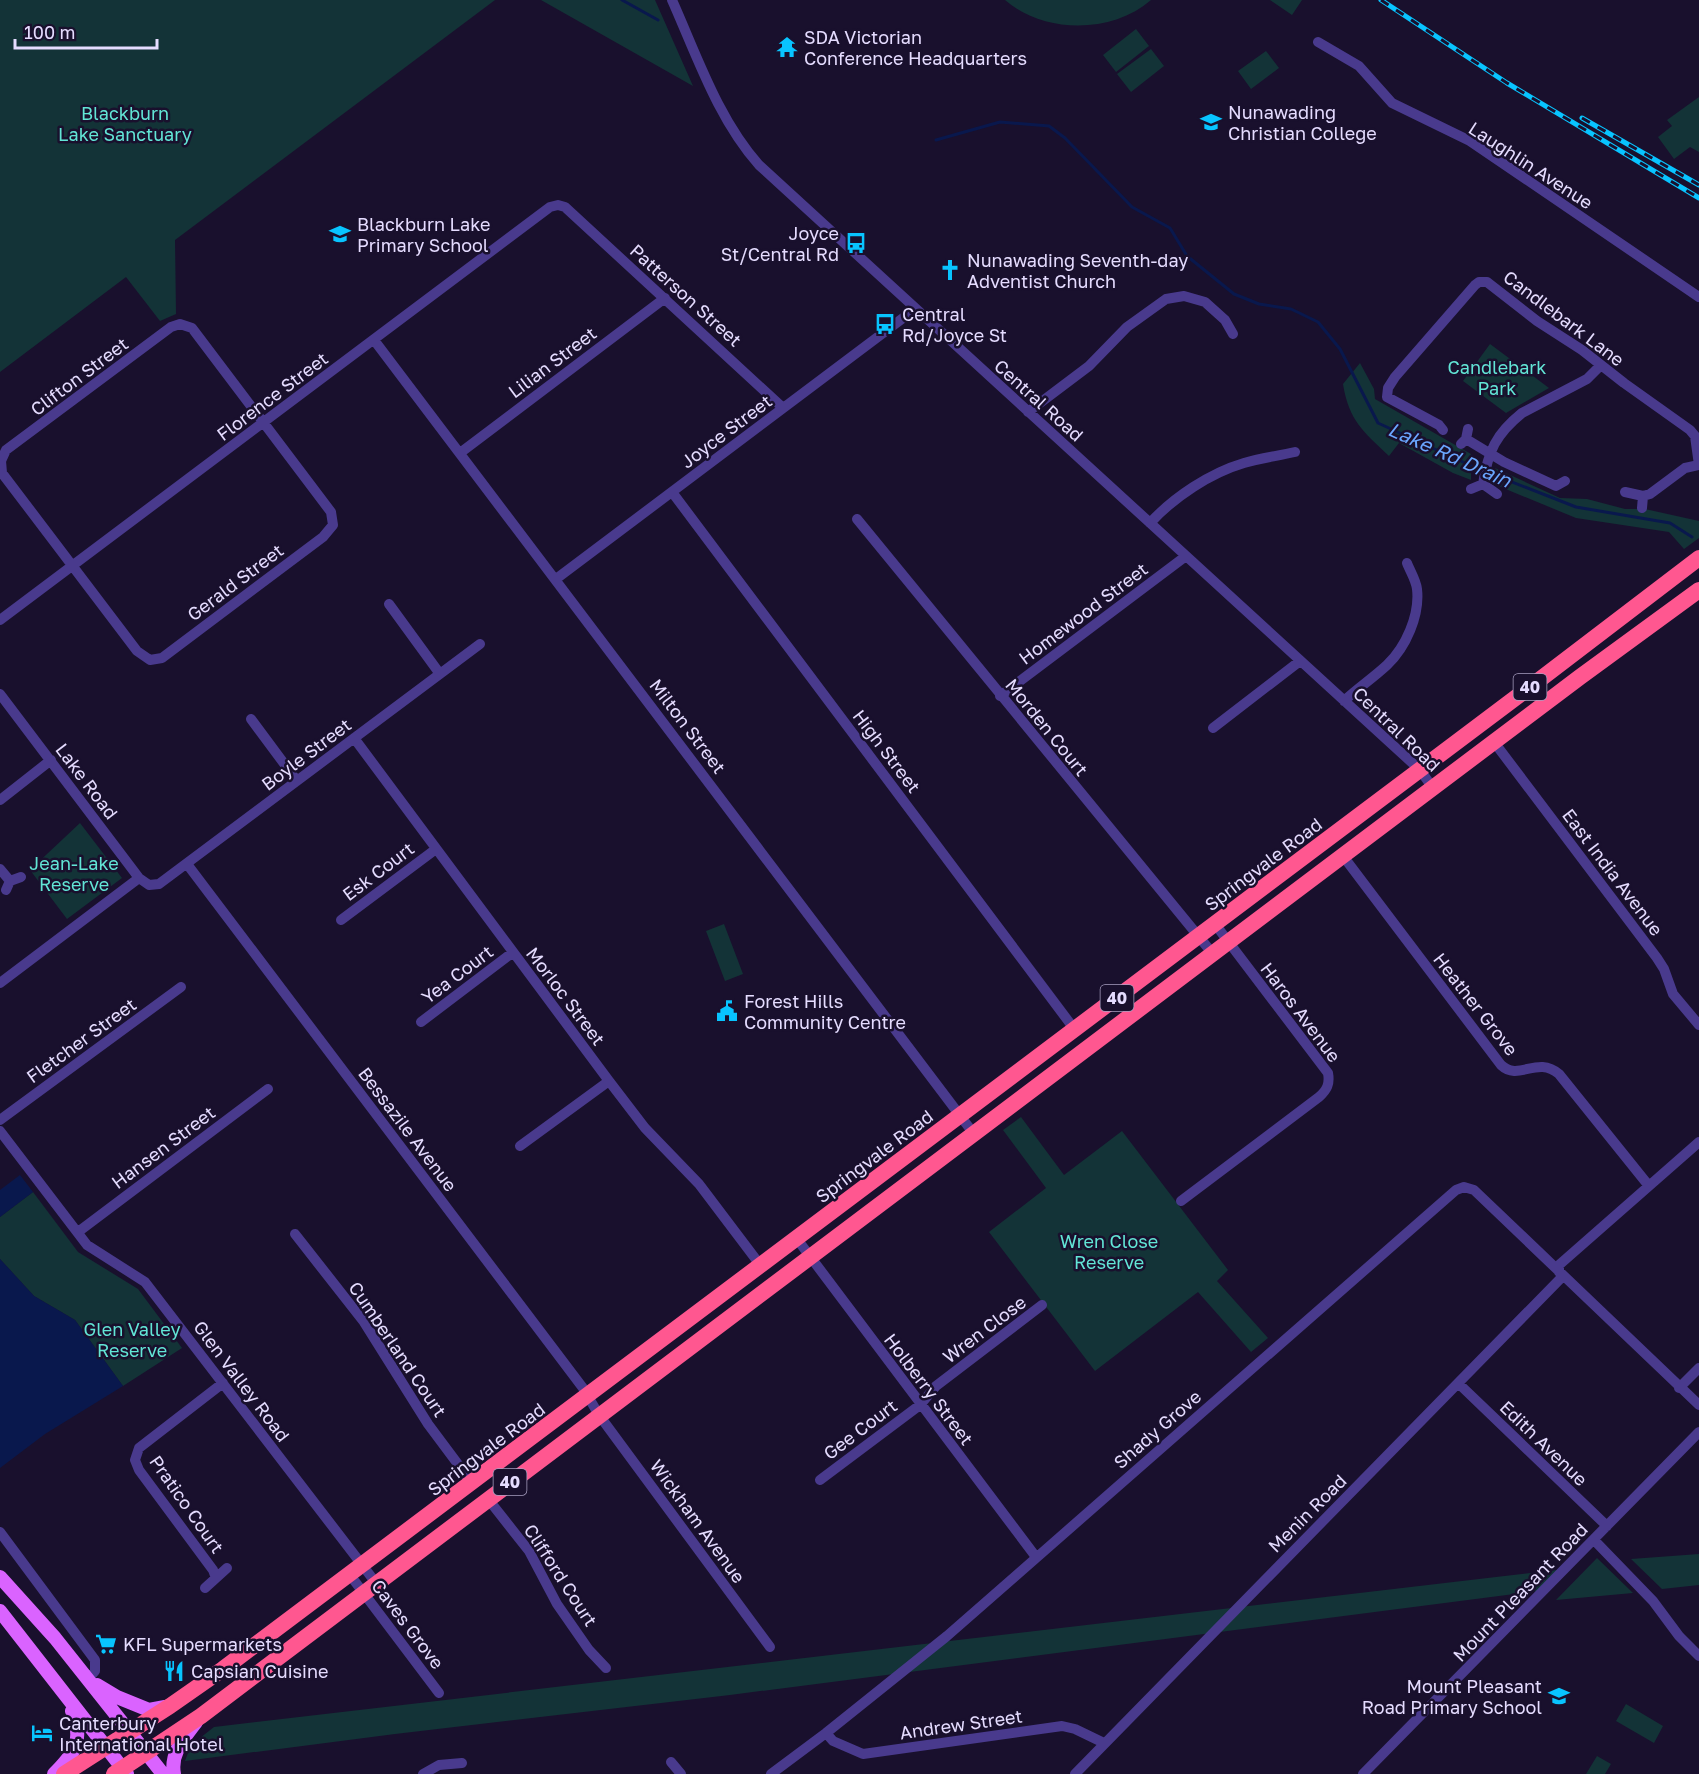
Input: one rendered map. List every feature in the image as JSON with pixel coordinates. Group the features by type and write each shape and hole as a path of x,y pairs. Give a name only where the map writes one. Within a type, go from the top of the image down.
{"highway":[{"name":"Springvale Road","path":"64,1774 223,1670 1199,937 1699,558"},
{"name":"40","path":"121,1772 201,1716 1699,590"}],"main road":[{"path":"0,1577 49,1631 163,1774"},
{"path":"0,1611 106,1748 121,1772"},
{"path":"88,1679 117,1697 149,1710 170,1706"},
{"path":"54,1774 71,1757 76,1745 78,1726 68,1698"},
{"path":"174,1774 177,1750 201,1716"}],"street":[{"name":"Central Road","path":"672,0 722,112 748,154 1420,770 1434,788"},
{"name":"Laughlin Avenue","path":"1317,42 1359,66 1392,103 1470,141 1699,297"},
{"name":"Florence Street","path":"0,620 550,207 558,205 565,207"},
{"name":"Patterson Street","path":"565,207 783,408"},
{"name":"Candlebark Lane","path":"1443,430 1382,394 1474,285 1482,281 1493,285 1537,321 1582,350 1690,430 1695,436 1699,465"},
{"path":"1028,412 1089,366 1127,327 1166,299 1184,296 1206,302 1225,320 1233,334"},
{"name":"Lilian Street","path":"460,453 665,298"},
{"name":"Joyce Street","path":"556,579 915,309"},
{"name":"Clifton Street","path":"72,566 2,473 1,461 6,450 171,327 180,324 192,328 264,422"},
{"name":"Milton Street","path":"374,340 974,1134"},
{"path":"1471,489 1484,476 1489,453 1506,428 1522,413 1587,379 1601,365"},
{"name":"Gerald Street","path":"72,566 136,651 150,660 162,658 314,544 333,525 331,512 264,422"},
{"path":"1465,438 1504,462 1560,486"},
{"path":"1150,523 1176,500 1218,473 1244,463 1294,452"},
{"path":"1626,492 1643,496 1650,494 1685,468 1699,465"},
{"path":"1484,476 1497,494"},
{"name":"High Street","path":"672,492 1075,1030"},
{"path":"1642,508 1643,496"},
{"name":"Morden Court","path":"857,519 1213,954"},
{"name":"Homewood Street","path":"1000,696 1186,556"},
{"path":"1344,701 1388,664 1401,648 1410,630 1417,603 1417,586 1407,563"},
{"path":"389,604 440,674"},
{"name":"Boyle Street","path":"149,885 159,884 187,864 480,644"},
{"path":"1213,728 1300,661"},
{"name":"Lake Road","path":"0,694 139,878 149,885"},
{"path":"251,719 297,781"},
{"name":"Morloc Street","path":"354,738 512,953 645,1128 699,1184 761,1266"},
{"name":"East India Avenue","path":"1494,742 1657,958 1673,994 1699,1025"},
{"path":"0,800 51,760"},
{"name":"Esk Court","path":"341,920 436,849"},
{"name":"Heather Grove","path":"1343,856 1501,1065 1506,1070 1514,1071 1543,1066 1551,1067 1649,1186"},
{"name":"Bessazile Avenue","path":"187,864 588,1396 599,1415"},
{"path":"0,869 8,886 21,877"},
{"path":"0,983 139,878"},
{"name":"Haros Avenue","path":"1181,1201 1319,1097 1326,1090 1329,1081 1328,1073 1215,924"},
{"name":"Yea Court","path":"421,1022 512,953"},
{"name":"Fletcher Street","path":"0,1120 181,987"},
{"path":"520,1146 609,1081"},
{"name":"Hansen Street","path":"78,1232 267,1089"},
{"name":"Glen Valley Road","path":"0,1131 87,1245 145,1282 223,1383 370,1588"},
{"path":"1699,1142 1559,1264 1561,1274 1699,1406"},
{"name":"Shady Grove","path":"778,1772 948,1636 1456,1190 1464,1187 1474,1190 1561,1274"},
{"name":"Cumberland Court","path":"295,1234 364,1322 428,1424 472,1483"},
{"name":"Holberry Street","path":"797,1239 1036,1557"},
{"name":"Menin Road","path":"1075,1774 1458,1383 1561,1274"},
{"name":"Wren Close","path":"920,1405 936,1386 1042,1305"},
{"path":"1679,1388 1699,1368"},
{"name":"Pratico Court","path":"216,1578 213,1570 139,1470 135,1460 139,1448 223,1383"},
{"name":"Edith Avenue","path":"1458,1383 1607,1526"},
{"name":"Gee Court","path":"820,1480 920,1405"},
{"name":"Wickham Avenue","path":"599,1415 770,1647"},
{"name":"Mount Pleasant Road","path":"1363,1774 1699,1432"},
{"name":"Clifford Court","path":"488,1499 529,1551 557,1604 589,1650 606,1668"},
{"path":"0,1532 95,1660 95,1671 88,1679"},
{"path":"1594,1540 1653,1600 1679,1636 1699,1656"},
{"name":"Pratico Court","path":"205,1588 227,1568"},
{"name":"Caves Grove","path":"370,1588 438,1693"},
{"name":"Andrew Street","path":"826,1733 833,1742 863,1754 1062,1726 1075,1729 1104,1743"},
{"path":"672,1762 681,1774"},
{"path":"423,1774 439,1765 462,1763"}],"green space":[{"name":"Blackburn Lake Sanctuary","path":"0,0 495,0 175,240 176,314 160,321 126,277 0,372"},
{"path":"541,0 655,0 693,86"},
{"path":"1005,0 1151,0 1117,19 1078,26 1039,19"},
{"path":"1270,0 1302,0 1292,15"},
{"path":"1136,29 1149,46 1116,72 1103,55"},
{"path":"1151,49 1164,66 1131,92 1117,74"},
{"path":"1266,51 1279,68 1251,89 1238,71"},
{"path":"1699,97 1699,152 1690,147 1674,159 1658,137 1672,126 1667,120"},
{"name":"Candlebark Park","path":"1490,344 1549,388 1506,413 1463,381"},
{"path":"1360,363 1374,389 1375,399 1471,454 1471,480 1453,473 1399,443 1389,456 1365,432 1353,416 1343,384"},
{"path":"1495,468 1560,498 1587,499 1625,509 1645,509 1699,521 1699,538 1684,549 1669,532 1576,518 1496,485"},
{"name":"Jean-Lake Reserve","path":"80,823 122,878 67,919 30,870"},
{"path":"724,924 743,974 725,981 706,931"},
{"name":"Wren Close Reserve","path":"1021,1117 1064,1175 1122,1131 1228,1270 1217,1281 1268,1338 1251,1352 1198,1292 1095,1371 989,1232 1046,1188 1003,1130"},
{"name":"Glen Valley Reserve","path":"33,1192 78,1252 138,1289 182,1348 123,1386 75,1320 34,1296 0,1259 0,1217"},
{"path":"1699,1554 1699,1585 1662,1589 1631,1559"},
{"path":"1597,1558 1633,1593 1556,1600"},
{"path":"1565,1569 1537,1591 730,1695 185,1761 191,1745 214,1727"},
{"path":"1626,1704 1663,1726 1654,1743 1616,1721"},
{"path":"1597,1756 1611,1764 1605,1774 1586,1774"}],"shaded area":[{"path":"20,1175 33,1192 0,1217 0,1190"},
{"path":"0,1259 34,1296 75,1320 123,1386 45,1434 0,1468"}],"waterway":[{"name":"Lake Rd Drain","path":"622,0 658,20"},
{"name":"Lake Rd Drain","path":"936,140 1000,122 1049,126 1065,138 1132,207 1170,228 1187,256 1234,294 1259,304 1291,309 1318,322 1340,349 1378,423 1476,468 1576,507 1670,523 1692,537"}],"railway":[{"path":"1381,0 1507,83 1699,198"},
{"path":"1582,118 1699,185"}],"place":[{"name":"SDA Victorian Conference Headquarters","path":"787,47"},
{"name":"Nunawading Christian College","path":"1211,122"},
{"name":"Blackburn Lake Primary School","path":"340,234"},
{"name":"Joyce St/Central Rd","path":"856,243"},
{"name":"Nunawading Seventh-day Adventist Church","path":"950,270"},
{"name":"Central Rd/Joyce St","path":"885,324"},
{"name":"Forest Hills Community Centre","path":"727,1011"},
{"name":"KFL Supermarkets","path":"106,1644"},
{"name":"Capsian Cuisine","path":"174,1671"},
{"name":"Mount Pleasant Road Primary School","path":"1559,1696"},
{"name":"Canterbury International Hotel","path":"42,1733"}]}
